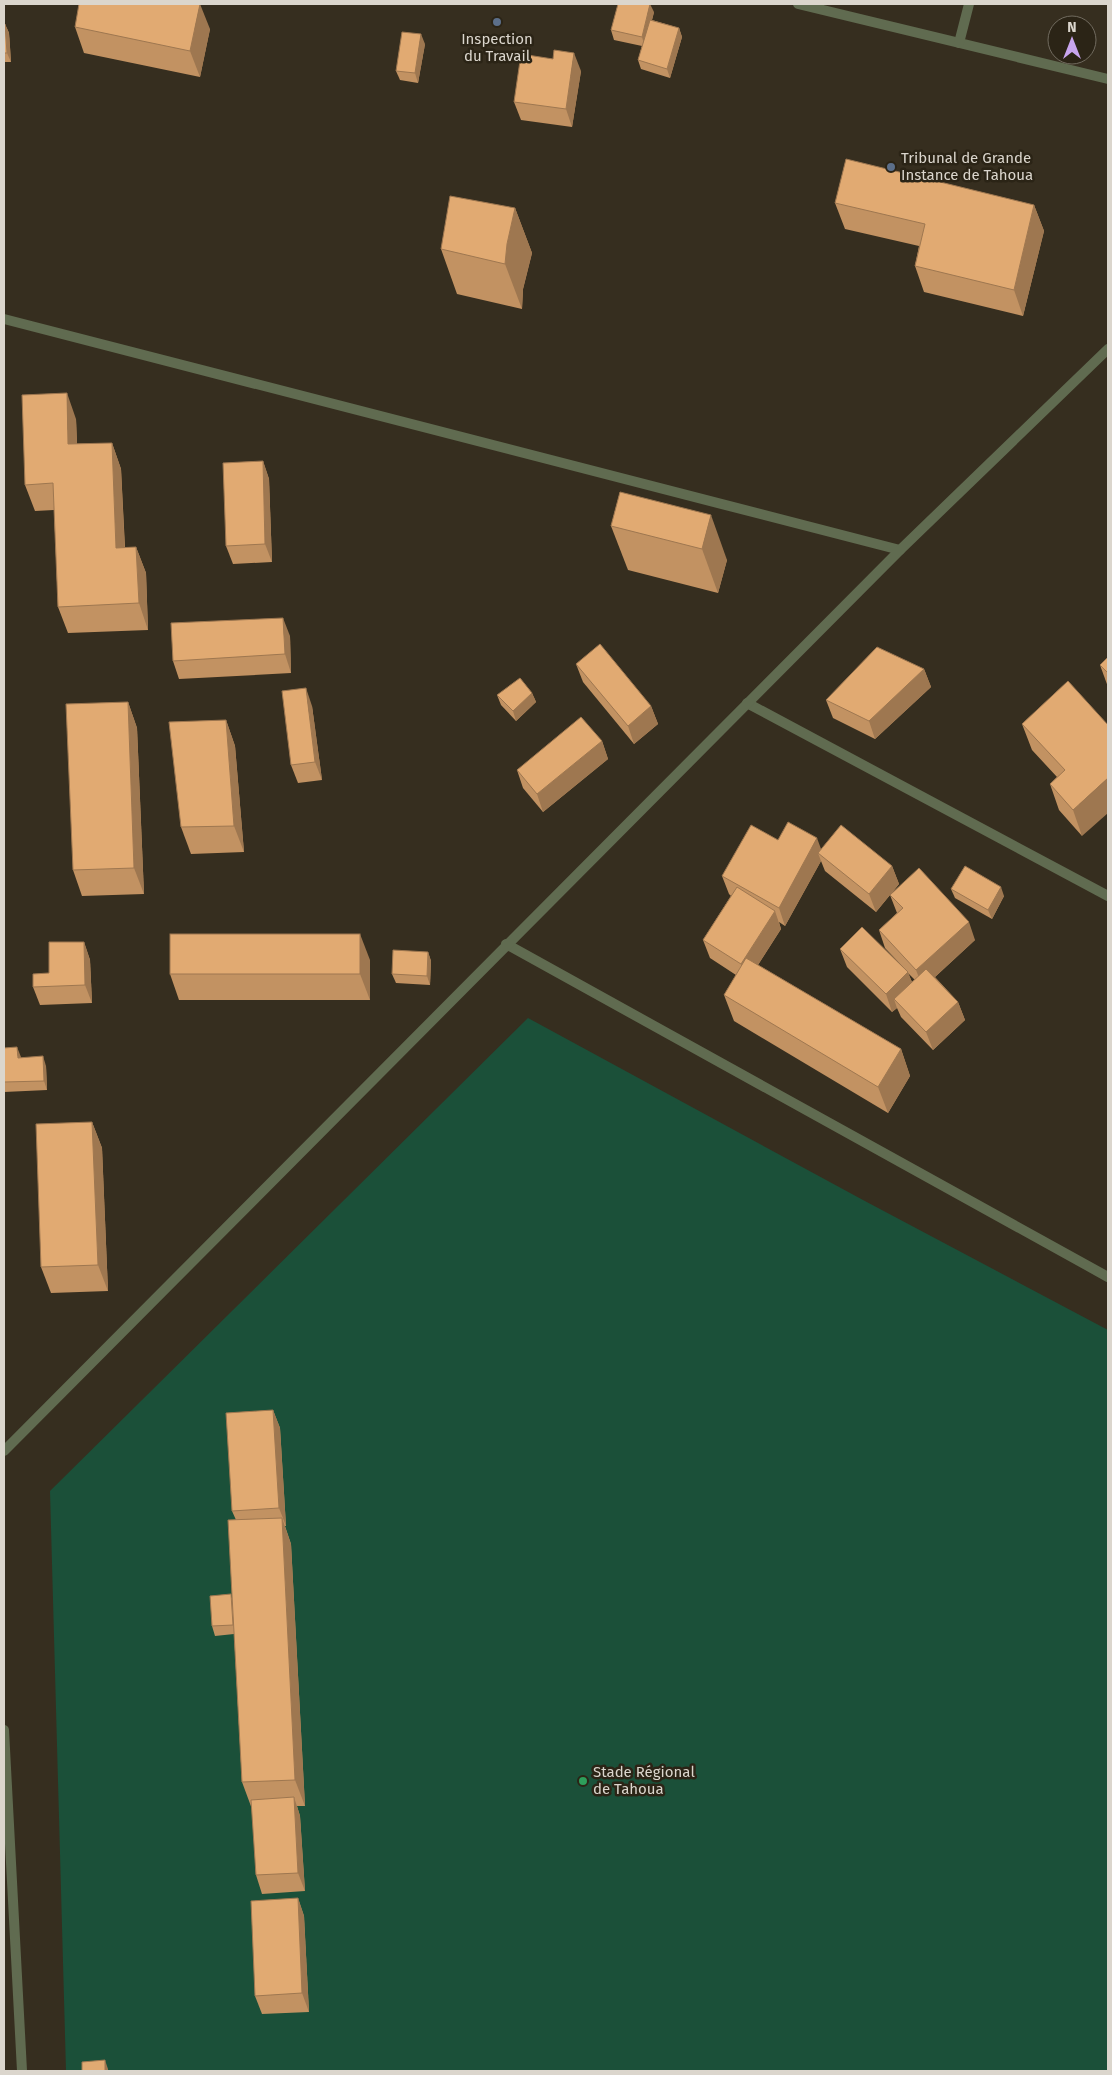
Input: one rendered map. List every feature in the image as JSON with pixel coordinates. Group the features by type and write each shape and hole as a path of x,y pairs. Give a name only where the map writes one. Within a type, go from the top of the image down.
{"street":[{"path":"798,4 1108,80"},
{"path":"959,43 969,4"},
{"path":"4,318 900,550"},
{"path":"4,1451 506,944 900,550 1108,349"},
{"path":"747,704 1108,896"},
{"path":"506,944 1108,1277"},
{"path":"4,1730 22,2071"}],"green space":[{"name":"Stade Régional de Tahoua","path":"528,1018 863,1200 1108,1330 1108,2071 66,2071 50,1491"}],"building":[{"path":"79,4 200,4 190,51 75,27"},
{"path":"618,4 650,4 642,37 611,30"},
{"path":"650,20 679,28 667,69 638,60"},
{"path":"5,24 7,53 4,53"},
{"path":"402,32 421,34 415,73 396,71"},
{"path":"554,50 574,53 566,109 514,102 521,54 553,59"},
{"path":"846,159 1034,205 1014,290 915,266 925,224 835,203"},
{"path":"450,196 515,208 507,244 505,264 441,249"},
{"path":"67,393 68,444 112,443 116,548 136,547 139,603 58,607 53,483 25,485 22,395"},
{"path":"263,461 265,544 226,546 223,463"},
{"path":"620,492 711,515 702,549 611,526"},
{"path":"283,618 285,654 173,661 171,623"},
{"path":"600,644 651,706 628,726 576,664"},
{"path":"877,647 924,669 869,721 826,700"},
{"path":"1108,657 1108,673 1100,665"},
{"path":"520,678 532,693 513,711 497,695"},
{"path":"1068,681 1108,725 1108,778 1073,810 1050,784 1065,770 1022,724"},
{"path":"306,688 315,762 291,765 282,691"},
{"path":"128,702 134,868 73,870 66,704"},
{"path":"581,717 602,741 537,794 517,770"},
{"path":"226,720 234,826 181,827 169,722"},
{"path":"788,822 817,838 779,908 722,876 751,825 778,840"},
{"path":"841,825 892,866 869,894 818,853"},
{"path":"965,866 1001,887 988,910 951,889"},
{"path":"919,868 969,922 916,970 879,930 903,908 890,895"},
{"path":"737,887 775,911 741,964 703,940"},
{"path":"862,927 908,972 886,994 840,949"},
{"path":"170,934 360,934 360,974 170,974"},
{"path":"49,942 84,942 85,985 33,987 33,974 49,973"},
{"path":"393,950 428,952 427,976 392,974"},
{"path":"746,958 901,1049 878,1087 724,995"},
{"path":"926,969 958,1002 926,1032 894,999"},
{"path":"17,1047 18,1058 43,1056 44,1081 4,1082 4,1048"},
{"path":"92,1122 98,1265 41,1267 36,1124"},
{"path":"273,1410 279,1508 232,1511 226,1413"},
{"path":"282,1518 295,1780 242,1782 228,1520"},
{"path":"231,1594 233,1625 212,1626 210,1596"},
{"path":"294,1797 298,1873 256,1875 251,1800"},
{"path":"298,1898 302,1993 255,1996 251,1901"},
{"path":"105,2060 105,2071 82,2071 82,2062"}],"place":[{"name":"Inspection du Travail","path":"497,22"},
{"name":"Tribunal de Grande Instance de Tahoua","path":"891,167"},
{"name":"Stade Régional de Tahoua","path":"583,1781"}]}
